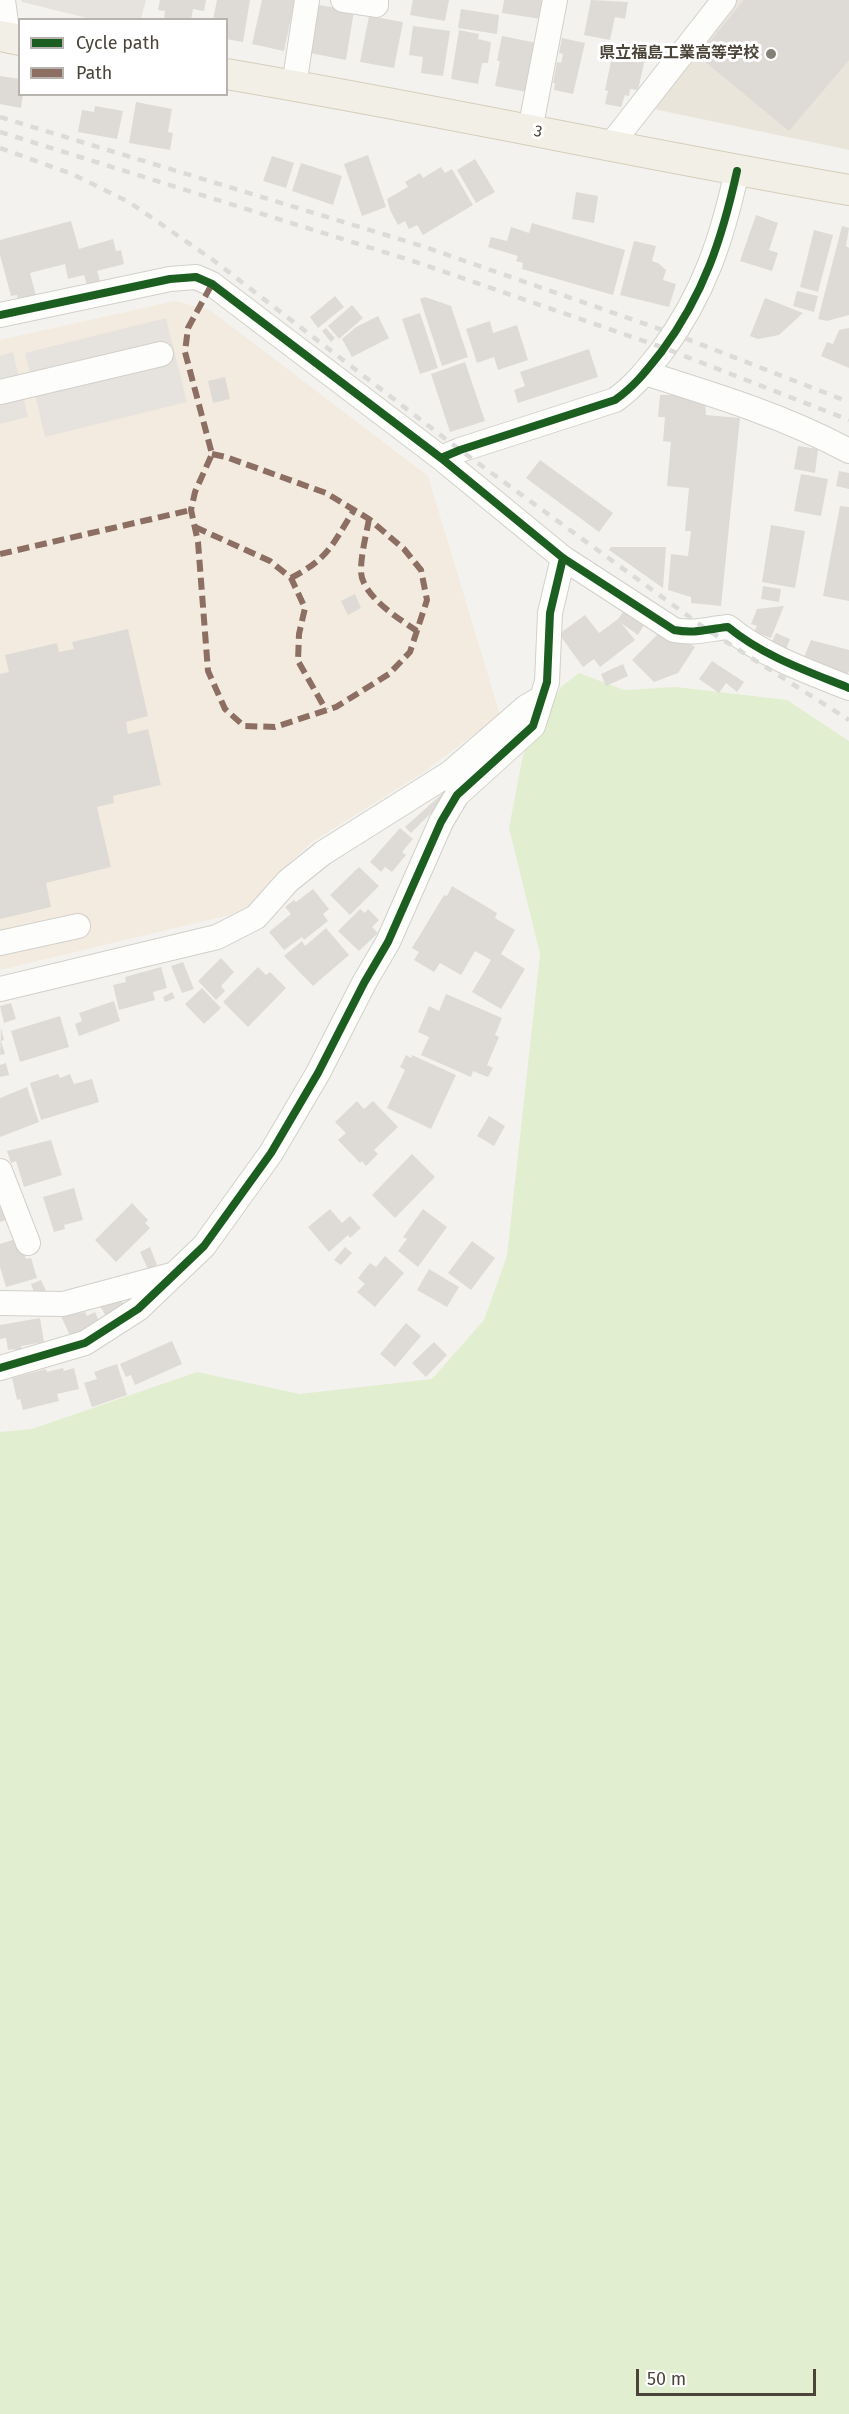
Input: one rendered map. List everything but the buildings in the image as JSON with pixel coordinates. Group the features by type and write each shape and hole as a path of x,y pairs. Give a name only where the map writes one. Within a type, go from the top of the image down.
{"main road":[{"name":"3","path":"228,75 849,190"}],"street":[{"path":"3,0 9,38"},
{"path":"294,86 307,0"},
{"path":"344,0 376,5 376,0"},
{"path":"530,130 555,0"},
{"path":"609,147 724,0"},
{"path":"441,458 615,400 630,389 645,373 692,306 707,275 728,211 737,171"},
{"path":"0,315 170,279 196,277 212,284 441,458 563,558 674,630 693,633 728,627 775,658 849,688"},
{"path":"0,392 160,354"},
{"path":"645,373 744,404 822,436 849,451"},
{"path":"0,1368 85,1343 138,1309 204,1246 271,1152 312,1083 388,942 441,822 457,795 533,726 547,682 550,613 563,558"},
{"path":"0,989 217,937 256,917 288,881 323,853 450,772 526,707 542,698"},
{"path":"0,943 78,926"},
{"path":"0,1171 28,1243"},
{"path":"0,1303 63,1304 174,1274"}],"shaded area":[{"path":"21,0 146,0 141,18 87,18"},
{"name":"県立福島工業高等学校","path":"737,0 849,0 849,150 649,108"},
{"path":"175,301 210,310 428,476 500,715 421,774 312,842 277,874 250,910 0,970 0,340"},
{"path":"166,318 187,402 45,437 25,353"},
{"path":"13,352 28,417 0,424 0,356"}],"green space":[{"path":"579,673 624,690 676,687 787,700 849,741 849,2414 0,2414 0,1432 32,1429 197,1372 300,1394 432,1379 484,1320 507,1256 540,954 509,828 523,755 561,687"}],"railway":[{"path":"0,117 422,246 674,334 849,402"},
{"path":"0,132 416,262 664,348 849,420"},
{"path":"0,148 72,174 129,202 213,260 460,450 706,629 849,720"}],"marked path":[{"path":"212,284 188,328 185,352 212,454 195,492 191,510 198,542 208,671 225,709 244,726 275,727 336,707 389,674 410,652 427,600 421,570 404,549 369,519 326,493 212,454"},
{"path":"0,554 191,510"},
{"path":"291,578 322,557 354,510"},
{"path":"369,519 362,558 363,580 367,589 382,606 417,631"},
{"path":"195,527 270,561 291,578 305,608 299,634 298,661 326,710"}],"cycle path":[{"path":"441,458 615,400 635,383 677,330 700,287 718,243 737,171"},
{"path":"0,315 170,279 196,277 212,284 441,458 563,558 674,630 695,631 728,627 771,655 849,688"},
{"path":"0,1368 85,1343 138,1309 204,1246 271,1153 318,1073 364,983 388,942 441,822 457,795 533,726 547,682 550,613 563,558"}],"place":[{"name":"県立福島工業高等学校","path":"771,54"}]}
